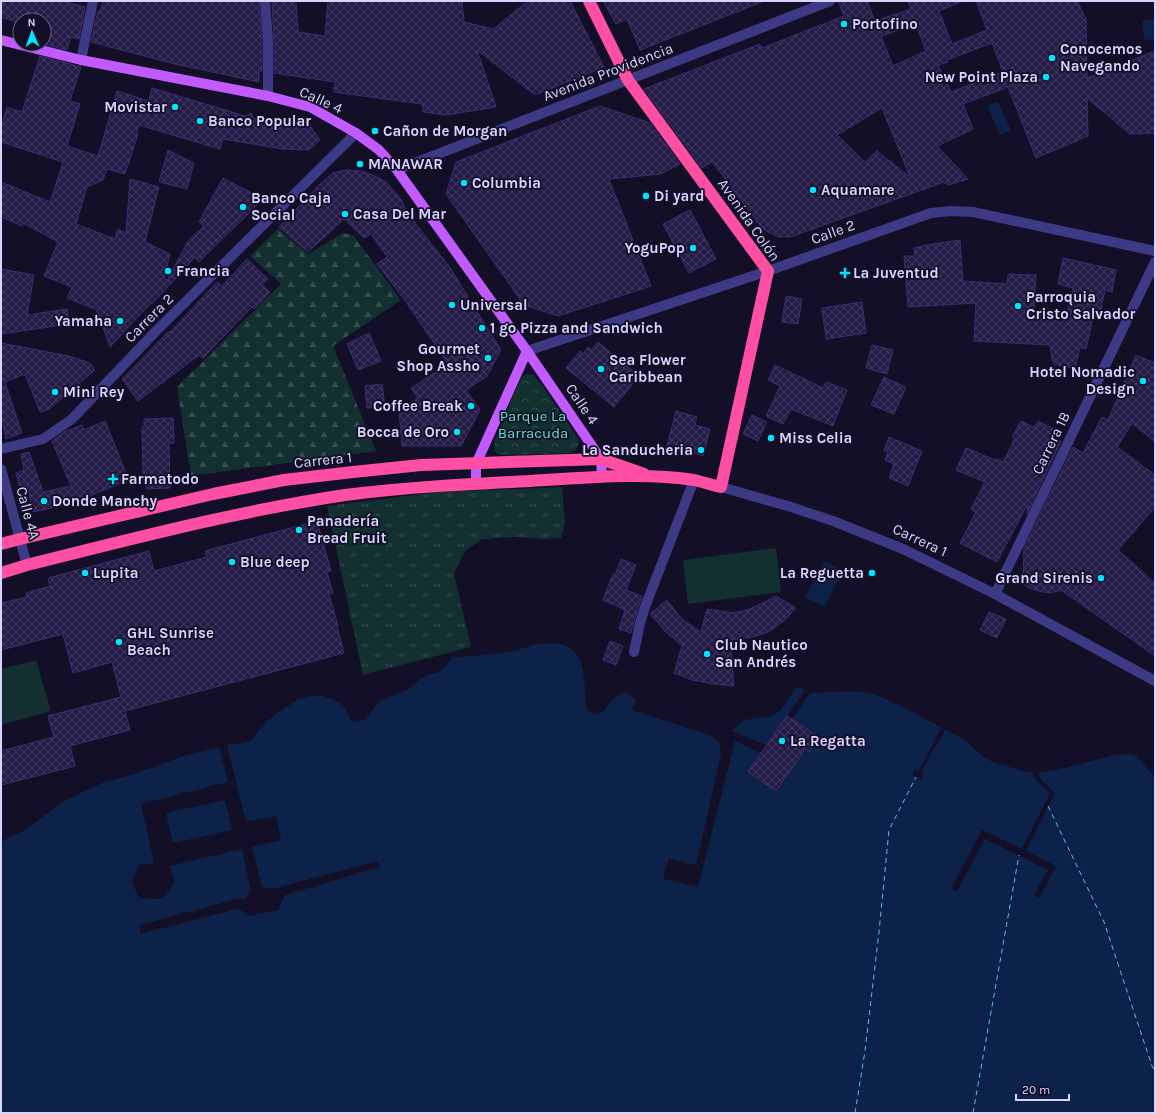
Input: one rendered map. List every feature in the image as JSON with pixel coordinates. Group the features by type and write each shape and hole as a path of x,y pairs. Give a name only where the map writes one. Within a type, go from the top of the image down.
{"highway":[{"name":"Avenida Colón","path":"589,1 628,80 768,271 721,487"},
{"name":"Carrera 1","path":"1,544 213,494 284,480 421,465 601,459 653,476"},
{"name":"Carrera 1","path":"1,573 28,565 215,520 290,504 345,495 402,489 602,477 653,476 694,480 721,487"}],"main road":[{"name":"Calle 4","path":"1,40 81,60 268,96 310,107 356,133 379,150 397,170 527,351 601,459"},
{"path":"476,484 476,464 527,351"},
{"path":"601,459 602,477"}],"street":[{"path":"81,60 93,1"},
{"path":"264,1 268,42 268,96"},
{"name":"Avenida Providencia","path":"397,170 830,1"},
{"name":"Carrera 2","path":"1,449 43,439 72,420 158,330 356,133"},
{"name":"Calle 2","path":"527,351 768,271 931,213 951,211 973,212 1155,251"},
{"name":"Carrera 1B","path":"994,594 1155,262"},
{"name":"Calle 4A","path":"1,470 28,565"},
{"path":"634,652 645,607 694,480"},
{"name":"Carrera 1","path":"721,487 784,504 833,521 903,549 994,594 1155,681"}],"green space":[{"path":"278,229 308,254 343,233 353,235 401,300 333,346 376,451 191,476 177,387 281,284 250,256"},
{"name":"Parque La Barracuda","path":"527,374 533,375 540,382 578,438 579,443 576,449 570,453 498,455 495,451 495,439 519,383 522,377"},
{"path":"562,487 565,522 561,538 546,539 515,537 482,539 465,551 454,574 471,647 363,675 327,506 439,492"},
{"path":"776,548 781,592 688,604 683,560"},
{"path":"36,660 51,711 1,725 1,669"}],"water":[{"path":"1155,19 1155,39 1144,40 1142,21"},
{"path":"998,102 1011,130 1000,135 987,106"},
{"path":"825,561 843,571 824,607 805,597"},
{"path":"554,643 565,646 578,656 583,672 587,708 589,712 596,714 604,710 619,694 626,693 640,703 678,716 731,731 744,720 769,717 781,710 794,690 797,688 802,688 810,693 851,691 864,692 879,696 905,708 963,739 987,759 998,764 1023,771 1046,772 1119,754 1137,756 1155,776 1155,1113 1,1113 1,844 3,841 20,833 62,802 104,782 121,778 184,756 227,745 251,741 268,720 298,699 312,696 323,696 335,700 344,706 351,720 356,722 364,720 380,701 409,689 423,677 441,671 453,657 504,653 537,644"}],"pier":[{"path":"805,690 810,693 792,719 787,716"},
{"path":"636,701 679,716 731,731 766,745 761,753 735,741 698,887 663,879 669,858 696,865 721,755 718,741 712,736 632,710"},
{"path":"941,728 945,730 921,772 924,774 921,779 912,775 915,769 919,771"},
{"path":"227,745 246,822 276,816 281,840 252,847 262,887 272,889 378,861 380,867 285,895 278,910 251,916 236,909 140,934 140,925 237,899 245,899 251,891 242,849 169,866 175,882 162,899 139,898 132,882 139,865 154,863 141,804 228,782 219,747","holes":["225,800 232,830 173,843 166,813"]},
{"path":"1038,772 1041,780 1055,793 1026,851 1056,866 1039,898 1034,895 1048,870 985,839 957,891 951,889 982,830 1022,849 1050,793 1037,781 1032,773"}],"building":[{"path":"1,1 62,1 85,7 79,39 71,37 67,50 52,46 52,12 12,12 12,20 1,17"},
{"path":"103,1 259,1 262,42 262,71 259,71 259,82 175,64 91,42 98,11 100,12"},
{"path":"272,1 296,1 298,32 325,36 328,1 462,1 464,22 493,29 528,1 570,1 604,67 535,95 477,50 496,107 446,115 423,112 422,104 334,92 335,82 274,73"},
{"path":"603,1 762,2 640,50 627,19 616,24"},
{"path":"838,1 867,1 875,21 911,9 908,1 963,1 939,11 952,44 987,30 976,1 1077,1 1086,19 1087,78 1155,51 1155,133 1130,134 1087,98 1088,136 1036,158 1008,87 963,104 973,129 937,146 968,179 948,185 944,182 790,237 779,237 762,228 712,162 702,168 644,89 760,44 762,48 844,16","holes":["916,24 926,51 893,66 881,36","992,43 1003,72 951,92 938,65 948,62 947,60","882,108 910,177 877,151 865,162 837,135"]},
{"path":"40,56 81,67 70,101 80,104 67,146 98,156 117,91 149,101 152,88 245,116 251,113 254,119 261,117 263,122 271,119 273,123 281,121 284,126 291,123 294,128 300,125 302,129 311,127 320,140 309,150 283,149 223,139 220,149 139,125 136,133 138,134 125,174 107,169 103,180 87,187 76,224 115,239 118,229 126,233 130,179 159,187 145,242 170,254 164,278 170,281 168,279 188,241 204,226 199,222 223,178 263,199 199,262 195,257 110,347 97,310 67,298 72,287 44,276 58,242 23,223 22,226 1,217 1,182 50,202 63,162 1,142 1,127 7,107 22,112"},
{"path":"600,106 650,123 680,164 661,174 609,179 651,286 558,316 524,305 446,194 456,162"},
{"path":"168,150 194,163 187,189 159,182"},
{"path":"344,170 362,171 387,183 400,198 406,210 421,231 449,266 501,350 487,376 466,390 480,410 461,446 402,446 399,410 418,398 411,388 448,364 404,299 377,264 387,257 371,234 364,238 344,219 308,252 279,227 320,184 333,173"},
{"path":"690,210 716,259 689,273 663,224"},
{"path":"960,240 963,281 1007,284 1008,274 1036,275 1034,311 1066,318 1073,288 1058,284 1063,258 1116,270 1112,292 1105,290 1100,314 1094,313 1086,349 1080,347 1075,369 1054,364 1050,345 974,341 976,303 908,307 904,256 915,256 914,248"},
{"path":"247,259 268,279 262,285 270,292 254,309 252,307 203,358 199,355 138,401 122,379 169,331 170,332 217,282 222,286"},
{"path":"1,269 34,275 27,315 67,309 69,324 1,334"},
{"path":"786,296 802,299 798,324 782,322"},
{"path":"862,302 866,333 826,339 822,308"},
{"path":"369,333 381,361 358,370 347,344"},
{"path":"598,342 639,376 614,407 566,368 580,351 583,354 588,347 591,350"},
{"path":"1,343 69,356 90,363 95,370 49,409 40,412 25,374 5,382 22,433 6,439 1,414"},
{"path":"872,345 893,350 887,374 866,368"},
{"path":"1136,355 1155,363 1155,442 1132,423 1117,447 1155,475 1155,507 1118,550 1155,583 1155,656 1061,590 1050,593 1038,591 1027,587 1023,579 1024,548 1073,447 1083,453 1102,417 1108,420"},
{"path":"775,365 823,388 826,382 847,390 833,426 791,409 783,424 766,416 780,386 768,380"},
{"path":"884,377 906,387 894,414 871,405"},
{"path":"382,384 385,407 367,408 365,386"},
{"path":"676,411 697,417 695,425 710,429 703,456 688,451 687,456 666,450"},
{"path":"752,415 767,422 758,441 743,434"},
{"path":"173,418 174,443 169,443 170,488 146,489 146,473 143,475 142,427 144,427 144,419"},
{"path":"105,421 129,480 70,504 33,512 27,485 20,487 16,473 24,470 21,454 29,452 43,492 71,486 52,441 64,432 82,425 84,430"},
{"path":"1021,421 1034,427 1038,421 1056,430 1053,437 1061,441 1027,514 1027,505 997,562 960,543 976,512 971,509 985,482 956,470 966,448 1003,462 1015,438 1012,437"},
{"path":"889,437 922,451 908,486 889,478 894,464 885,460 888,452 884,450"},
{"path":"317,521 331,571 327,572 333,593 329,594 344,653 125,711 130,730 70,746 75,766 1,785 1,751 54,737 48,716 121,697 112,662 73,673 63,634 1,650 1,603 27,597 26,593 50,586 48,578 149,551 154,571 207,557 205,551"},
{"path":"621,559 636,565 626,590 642,596 631,633 619,629 625,610 603,600 613,574 615,575"},
{"path":"776,596 796,608 784,621 768,632 753,637 730,640 734,686 692,680 674,673 682,646 666,632 650,614 667,600 682,619 701,632 707,609 733,613 747,610"},
{"path":"989,612 1006,619 997,638 980,630"},
{"path":"610,641 623,646 616,665 603,660"},
{"path":"787,716 819,737 809,752 805,749 776,791 748,772"}],"ferry route":[{"path":"855,1113 865,1051 889,830 916,777"},
{"path":"1048,806 1104,922 1152,1066 1155,1071"},
{"path":"973,1113 1019,855"}],"place":[{"name":"Portofino","path":"844,24"},
{"name":"Conocemos Navegando","path":"1052,58"},
{"name":"New Point Plaza","path":"1046,77"},
{"name":"Movistar","path":"175,107"},
{"name":"Banco Popular","path":"200,121"},
{"name":"Cañon de Morgan","path":"375,131"},
{"name":"MANAWAR","path":"360,164"},
{"name":"Columbia","path":"464,183"},
{"name":"Aquamare","path":"813,190"},
{"name":"Di yard","path":"646,196"},
{"name":"Banco Caja Social","path":"243,207"},
{"name":"Casa Del Mar","path":"345,214"},
{"name":"YoguPop","path":"693,248"},
{"name":"Francia","path":"168,271"},
{"name":"La Juventud","path":"845,273"},
{"name":"Universal","path":"452,305"},
{"name":"Parroquia Cristo Salvador","path":"1018,306"},
{"name":"Yamaha","path":"120,321"},
{"name":"1 go Pizza and Sandwich","path":"482,328"},
{"name":"Gourmet Shop Assho","path":"488,358"},
{"name":"Sea Flower Caribbean","path":"601,369"},
{"name":"Hotel Nomadic Design","path":"1143,381"},
{"name":"Mini Rey","path":"55,392"},
{"name":"Coffee Break","path":"471,406"},
{"name":"Bocca de Oro","path":"457,432"},
{"name":"Miss Celia","path":"771,438"},
{"name":"La Sanducheria","path":"701,450"},
{"name":"Farmatodo","path":"113,479"},
{"name":"Donde Manchy","path":"44,501"},
{"name":"Panadería Bread Fruit","path":"299,530"},
{"name":"Blue deep","path":"232,562"},
{"name":"Lupita","path":"85,573"},
{"name":"La Reguetta","path":"872,573"},
{"name":"Grand Sirenis","path":"1101,578"},
{"name":"GHL Sunrise Beach","path":"119,642"},
{"name":"Club Nautico San Andrés","path":"707,654"},
{"name":"La Regatta","path":"782,741"}]}
